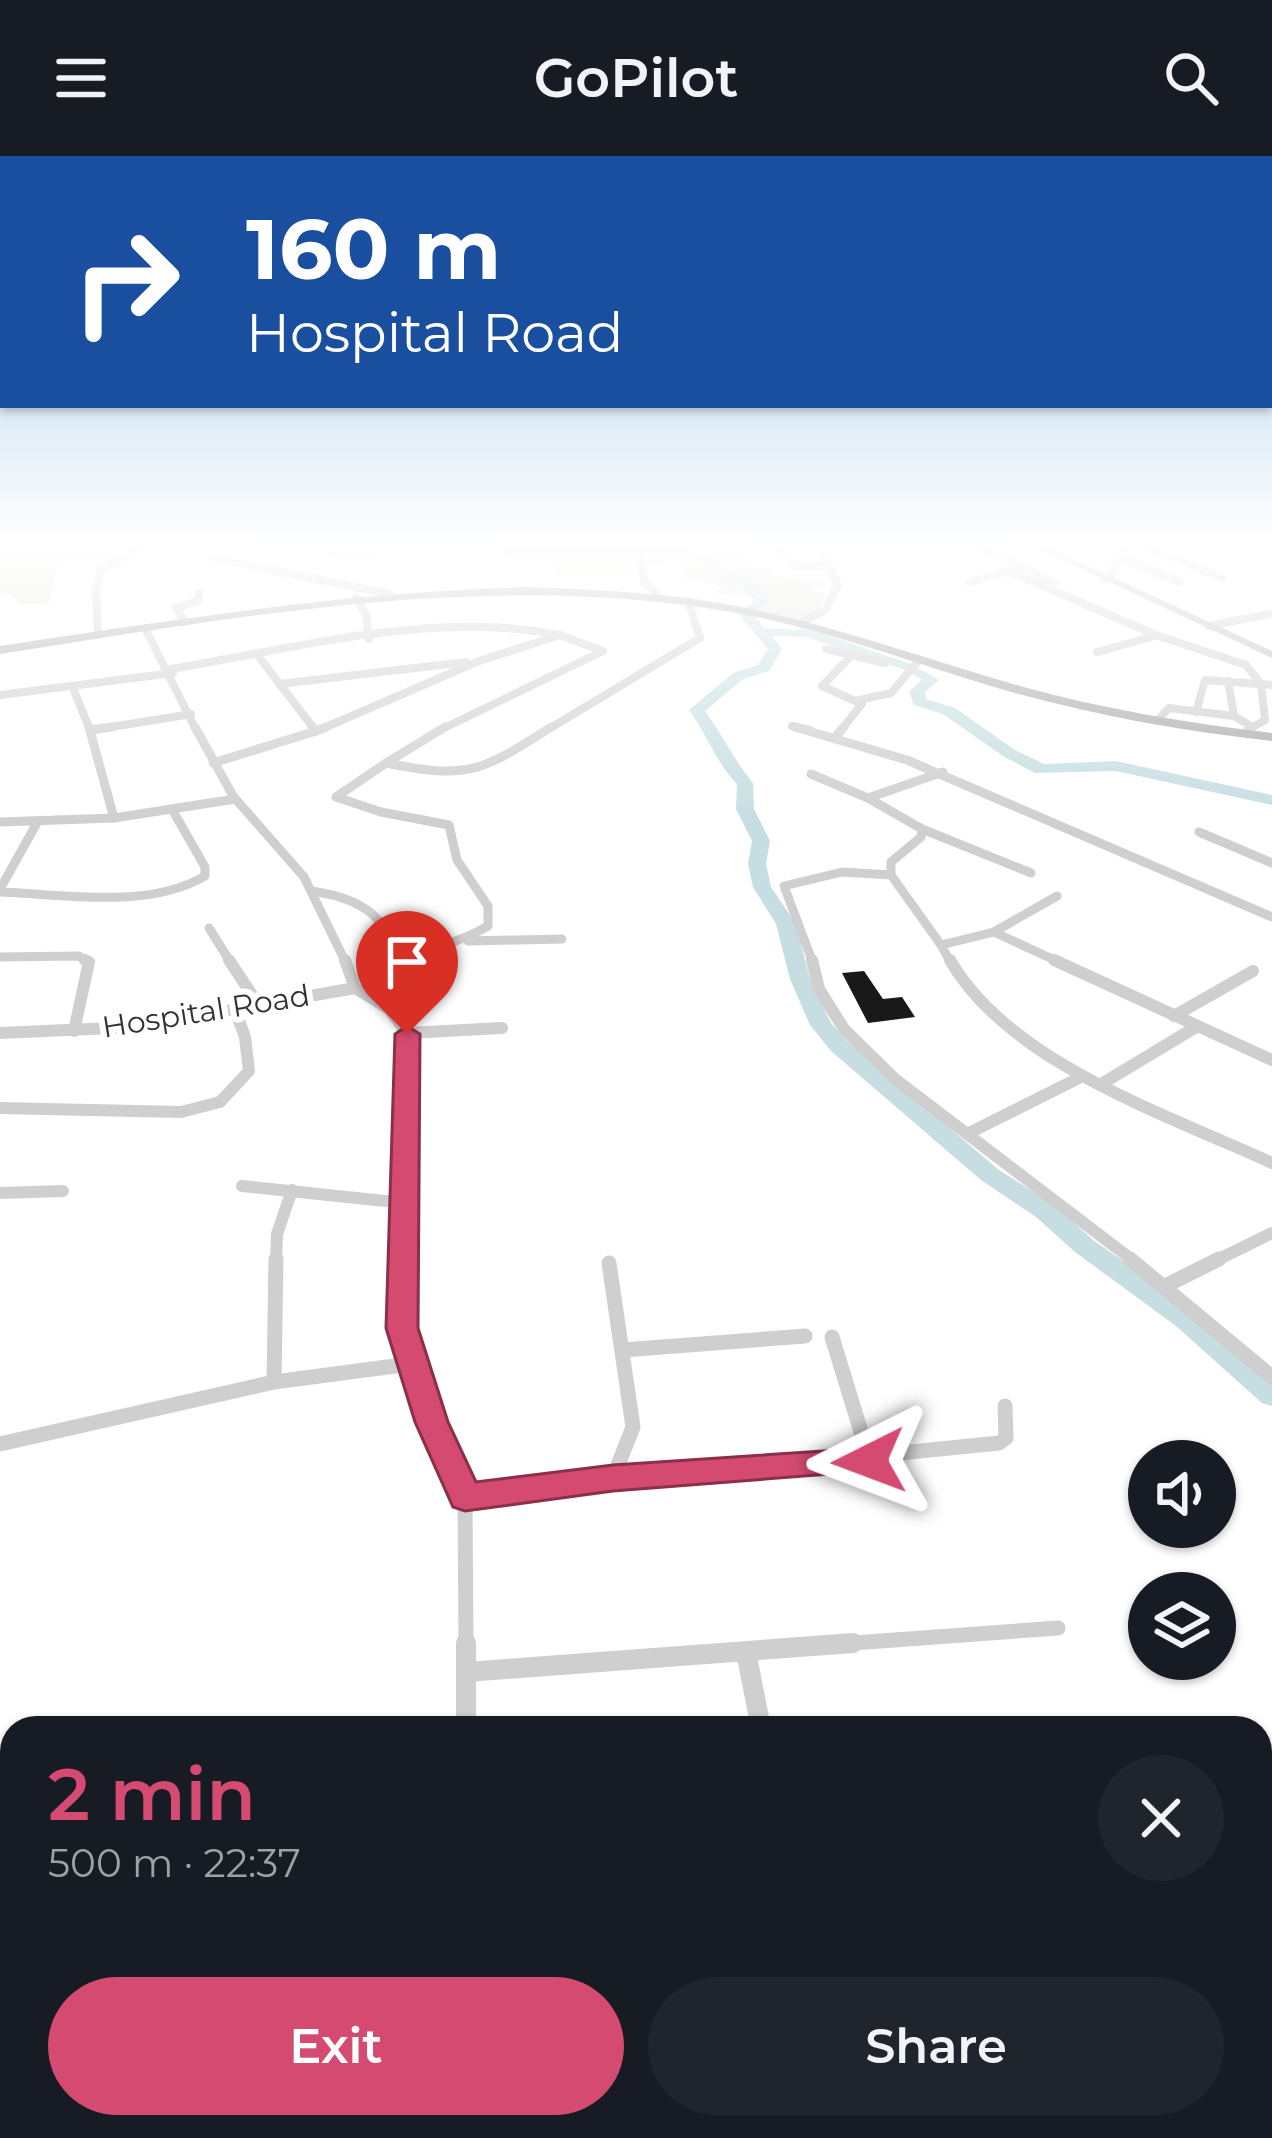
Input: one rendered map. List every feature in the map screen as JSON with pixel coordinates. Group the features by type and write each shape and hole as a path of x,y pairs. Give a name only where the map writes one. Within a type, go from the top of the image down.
{"main road":[{"path":"0,650 75,638"},
{"path":"848,638 1045,697 1156,721 1260,735"}],"street":[{"path":"152,638 235,799 295,865 346,958 355,988 389,1009 407,1034 402,1328 410,1364 465,1497 466,1716"},
{"path":"0,695 74,688 376,638"},
{"path":"213,763 316,731 479,661 547,638"},
{"path":"448,941 478,933 491,920 484,898 457,860 449,825 381,812 336,797 452,722 603,651 571,638"},
{"path":"386,763 453,772 490,766 622,688 663,656 699,638"},
{"path":"1097,652 1144,638"},
{"path":"1166,638 1246,665 1267,685"},
{"path":"1237,638 1270,653"},
{"path":"826,649 885,663"},
{"path":"851,656 823,686 859,700 891,693 919,660"},
{"path":"259,657 316,731"},
{"path":"279,684 479,661"},
{"path":"1196,712 1205,680 1267,685"},
{"path":"1228,682 1234,716"},
{"path":"1156,721 1168,708 1234,716 1260,735 1267,685"},
{"path":"74,688 114,818"},
{"path":"1201,698 1231,701"},
{"path":"837,735 860,709 859,700"},
{"path":"90,730 190,714"},
{"path":"792,726 837,735 943,772 1022,813 1272,917"},
{"path":"868,798 943,772"},
{"path":"811,774 868,798 922,829 1031,873"},
{"path":"0,821 114,818 235,799"},
{"path":"38,821 0,890 133,892 194,885 205,876 205,867 172,811"},
{"path":"922,829 921,838 891,862 891,875 958,977 1013,1031 1083,1076 1272,1163"},
{"path":"1199,832 1272,862"},
{"path":"891,875 842,872 784,886 810,951 819,989 844,1029 895,1079 1167,1286 1272,1377"},
{"path":"310,891 325,891 373,914 392,940 406,945 562,939"},
{"path":"941,945 994,932 1057,896"},
{"path":"209,928 258,1004"},
{"path":"994,932 1272,1060"},
{"path":"389,1009 405,983 406,945"},
{"path":"0,958 79,956 89,962 74,1030"},
{"path":"1174,1016 1253,970"},
{"name":"Hospital Road","path":"0,1033 135,1027 355,988"},
{"path":"0,1108 82,1107 169,1116 233,1094 249,1071 245,1037 235,1010"},
{"path":"1103,1083 1196,1027"},
{"path":"407,1034 502,1028"},
{"path":"967,1134 1083,1076"},
{"path":"242,1186 404,1203"},
{"path":"274,1382 277,1234 292,1190"},
{"path":"0,1192 63,1191"},
{"path":"1167,1286 1272,1233"},
{"path":"609,1263 633,1427 613,1478"},
{"path":"623,1350 805,1336"},
{"path":"832,1337 869,1461"},
{"path":"0,1444 274,1382 410,1364"},
{"path":"465,1497 613,1478 869,1461 999,1442 1006,1438 1005,1406"},
{"path":"466,1672 1058,1628"},
{"path":"746,1652 759,1716"}],"building":[{"path":"864,971 883,999 902,997 915,1017 868,1023 842,973"}],"waterway":[{"path":"766,638 775,649 764,668 738,676 697,710 720,742 725,762 745,783 745,809 761,841 757,864 762,887 786,924 800,979 821,1025 839,1046 990,1175 1186,1319 1272,1396"},
{"path":"823,638 906,667"},
{"path":"915,671 932,680 917,691 919,702 949,711 1041,769 1116,766 1272,800"}],"route":[{"path":"407,1034 402,1328 431,1422 465,1497 613,1478 869,1461"}]}
